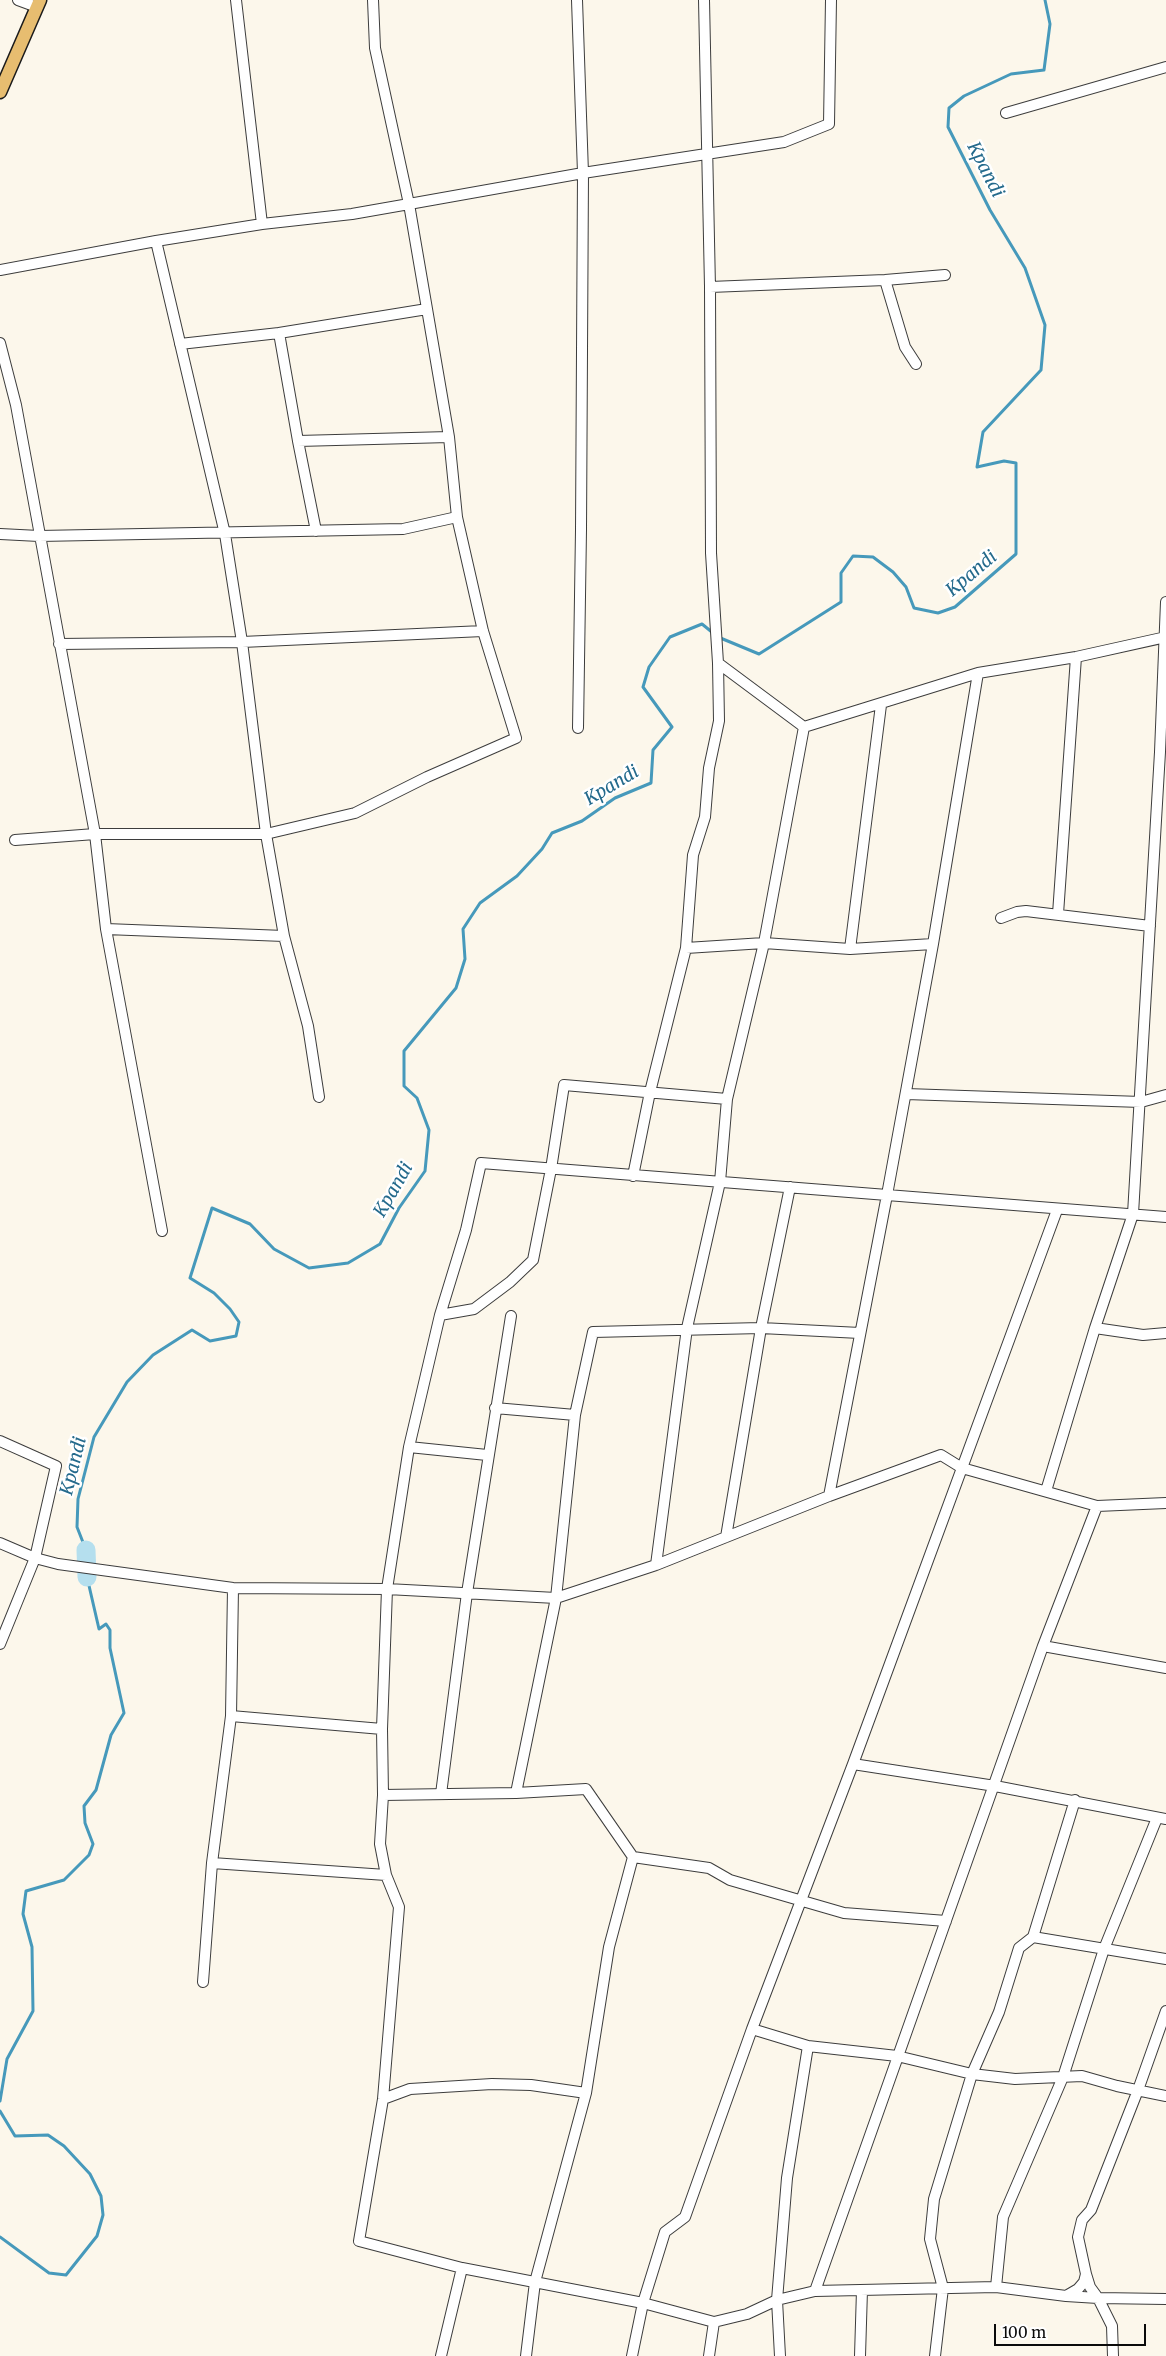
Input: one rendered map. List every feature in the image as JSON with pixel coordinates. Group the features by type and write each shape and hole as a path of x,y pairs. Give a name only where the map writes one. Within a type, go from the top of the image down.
{"main road":[{"path":"0,92 38,4"}],"street":[{"path":"18,0 38,4"},
{"path":"236,0 262,224"},
{"path":"15,840 95,834 266,834 355,813 427,777 516,738 483,631 457,517 449,437 409,204 375,48 373,0"},
{"path":"577,0 583,173 582,520 578,728"},
{"path":"633,1176 650,1092 686,948 693,855 705,818 709,768 719,720 716,620 711,552 710,287 704,0"},
{"path":"0,270 156,241 262,224 352,214 583,173 784,142 830,124 831,0"},
{"path":"1006,113 1166,67"},
{"path":"156,241 225,534 242,642 266,834 284,936 308,1026 318,1097"},
{"path":"710,287 885,280 945,275"},
{"path":"885,280 905,347 916,364"},
{"path":"180,344 279,333 427,309"},
{"path":"279,333 316,531"},
{"path":"0,344 16,405 95,834 106,928 162,1231"},
{"path":"298,441 449,437"},
{"path":"0,534 39,536 225,534 403,529 457,517"},
{"path":"1046,1491 1095,1328 1133,1214 1150,926 1163,752 1166,602"},
{"path":"59,644 242,642 483,631"},
{"path":"804,727 881,705 978,673 1076,657 1165,638"},
{"path":"1058,914 1076,657"},
{"path":"718,664 804,727"},
{"path":"829,1496 906,1094 978,673"},
{"path":"850,949 881,705"},
{"path":"656,1565 687,1328 720,1182 727,1099 764,943 804,727"},
{"path":"1001,918 1017,912 1058,914 1150,926"},
{"path":"106,928 284,936"},
{"path":"686,948 764,943 850,949 933,944"},
{"path":"440,1315 474,1309 510,1282 533,1260 551,1169 564,1085 727,1099"},
{"path":"906,1094 1141,1102 1166,1095"},
{"path":"1166,1217 1057,1210 887,1194 481,1163 466,1230 440,1315 410,1447 387,1589 382,1729 383,1795 380,1844 386,1875 399,1907 383,2099 359,2241 462,2268 643,2303 714,2322 746,2314 777,2300 816,2292 996,2287 1066,2296 1166,2299"},
{"path":"726,1537 761,1328 790,1187"},
{"path":"632,2356 643,2303 665,2232 685,2217 752,2029 853,1764 1057,1210"},
{"path":"441,1794 487,1455 511,1316"},
{"path":"516,1793 556,1598 575,1415 593,1332 687,1328 761,1328 860,1333"},
{"path":"1095,1328 1143,1335 1166,1333"},
{"path":"496,1408 575,1415"},
{"path":"0,1441 56,1466 35,1558 0,1644"},
{"path":"410,1447 487,1455"},
{"path":"0,1543 35,1558 58,1564 233,1588 387,1589 556,1598 656,1565 829,1496 941,1455 962,1468 1097,1506 1166,1503"},
{"path":"816,2292 897,2056 995,1786 1042,1646 1097,1506"},
{"path":"203,1982 212,1863 231,1716 233,1588"},
{"path":"1042,1646 1166,1668"},
{"path":"231,1716 382,1729"},
{"path":"853,1764 1075,1800 1161,1819 1104,1948 1063,2076 1003,2216 996,2287"},
{"path":"383,1795 516,1793 586,1789 633,1857 709,1868 730,1880 844,1913 946,1921"},
{"path":"935,2356 943,2288 930,2239 934,2199 972,2074 999,2012 1019,1948 1032,1937 1075,1800"},
{"path":"526,2356 534,2282 586,2093 609,1947 633,1857"},
{"path":"212,1863 386,1875"},
{"path":"1032,1937 1166,1959"},
{"path":"1113,2356 1112,2326 1098,2298 1090,2287 1078,2237 1082,2220 1091,2210 1138,2090 1166,2011"},
{"path":"752,2029 808,2046 897,2056 972,2074 1015,2079 1082,2076 1166,2096"},
{"path":"780,2356 777,2300 787,2178 808,2046"},
{"path":"383,2099 410,2089 492,2084 531,2084 586,2093"},
{"path":"441,2356 462,2268"},
{"path":"1066,2296 1078,2289 1084,2282 1086,2274"},
{"path":"860,2356 862,2290"},
{"path":"709,2356 714,2322"}],"waterway":[{"name":"Kpandi","path":"718,637 759,654 841,602 841,573 853,556 873,557 893,572 906,587 914,608 938,613 955,607 1016,554 1016,463 1004,461 977,467 983,432 1041,370 1045,325 1025,268 990,210 948,127 949,108 964,96 1011,74 1044,70 1050,24 1045,0"},
{"name":"Kpandi","path":"86,1550 77,1527 78,1499 94,1437 127,1382 153,1355 192,1330 210,1341 236,1336 239,1322 230,1309 214,1293 190,1278 212,1208 250,1224 274,1249 309,1268 348,1263 380,1244 399,1208 425,1171 429,1130 417,1098 404,1086 404,1051 456,988 465,959 463,929 480,903 517,876 542,849 552,833 582,821 615,798 651,783 653,750 672,727 643,687 649,667 670,637 702,624 713,633"},
{"path":"86,1550 87,1577"},
{"path":"0,2101 7,2059 33,2011 32,1947 23,1914 26,1891 64,1880 89,1855 93,1844 85,1823 84,1806 96,1790 111,1735 124,1713 110,1648 110,1630 106,1624 99,1629 87,1577"},
{"path":"0,2111 15,2136 48,2135 64,2146 90,2174 101,2196 103,2215 97,2236 66,2275 49,2273 0,2237"}]}
